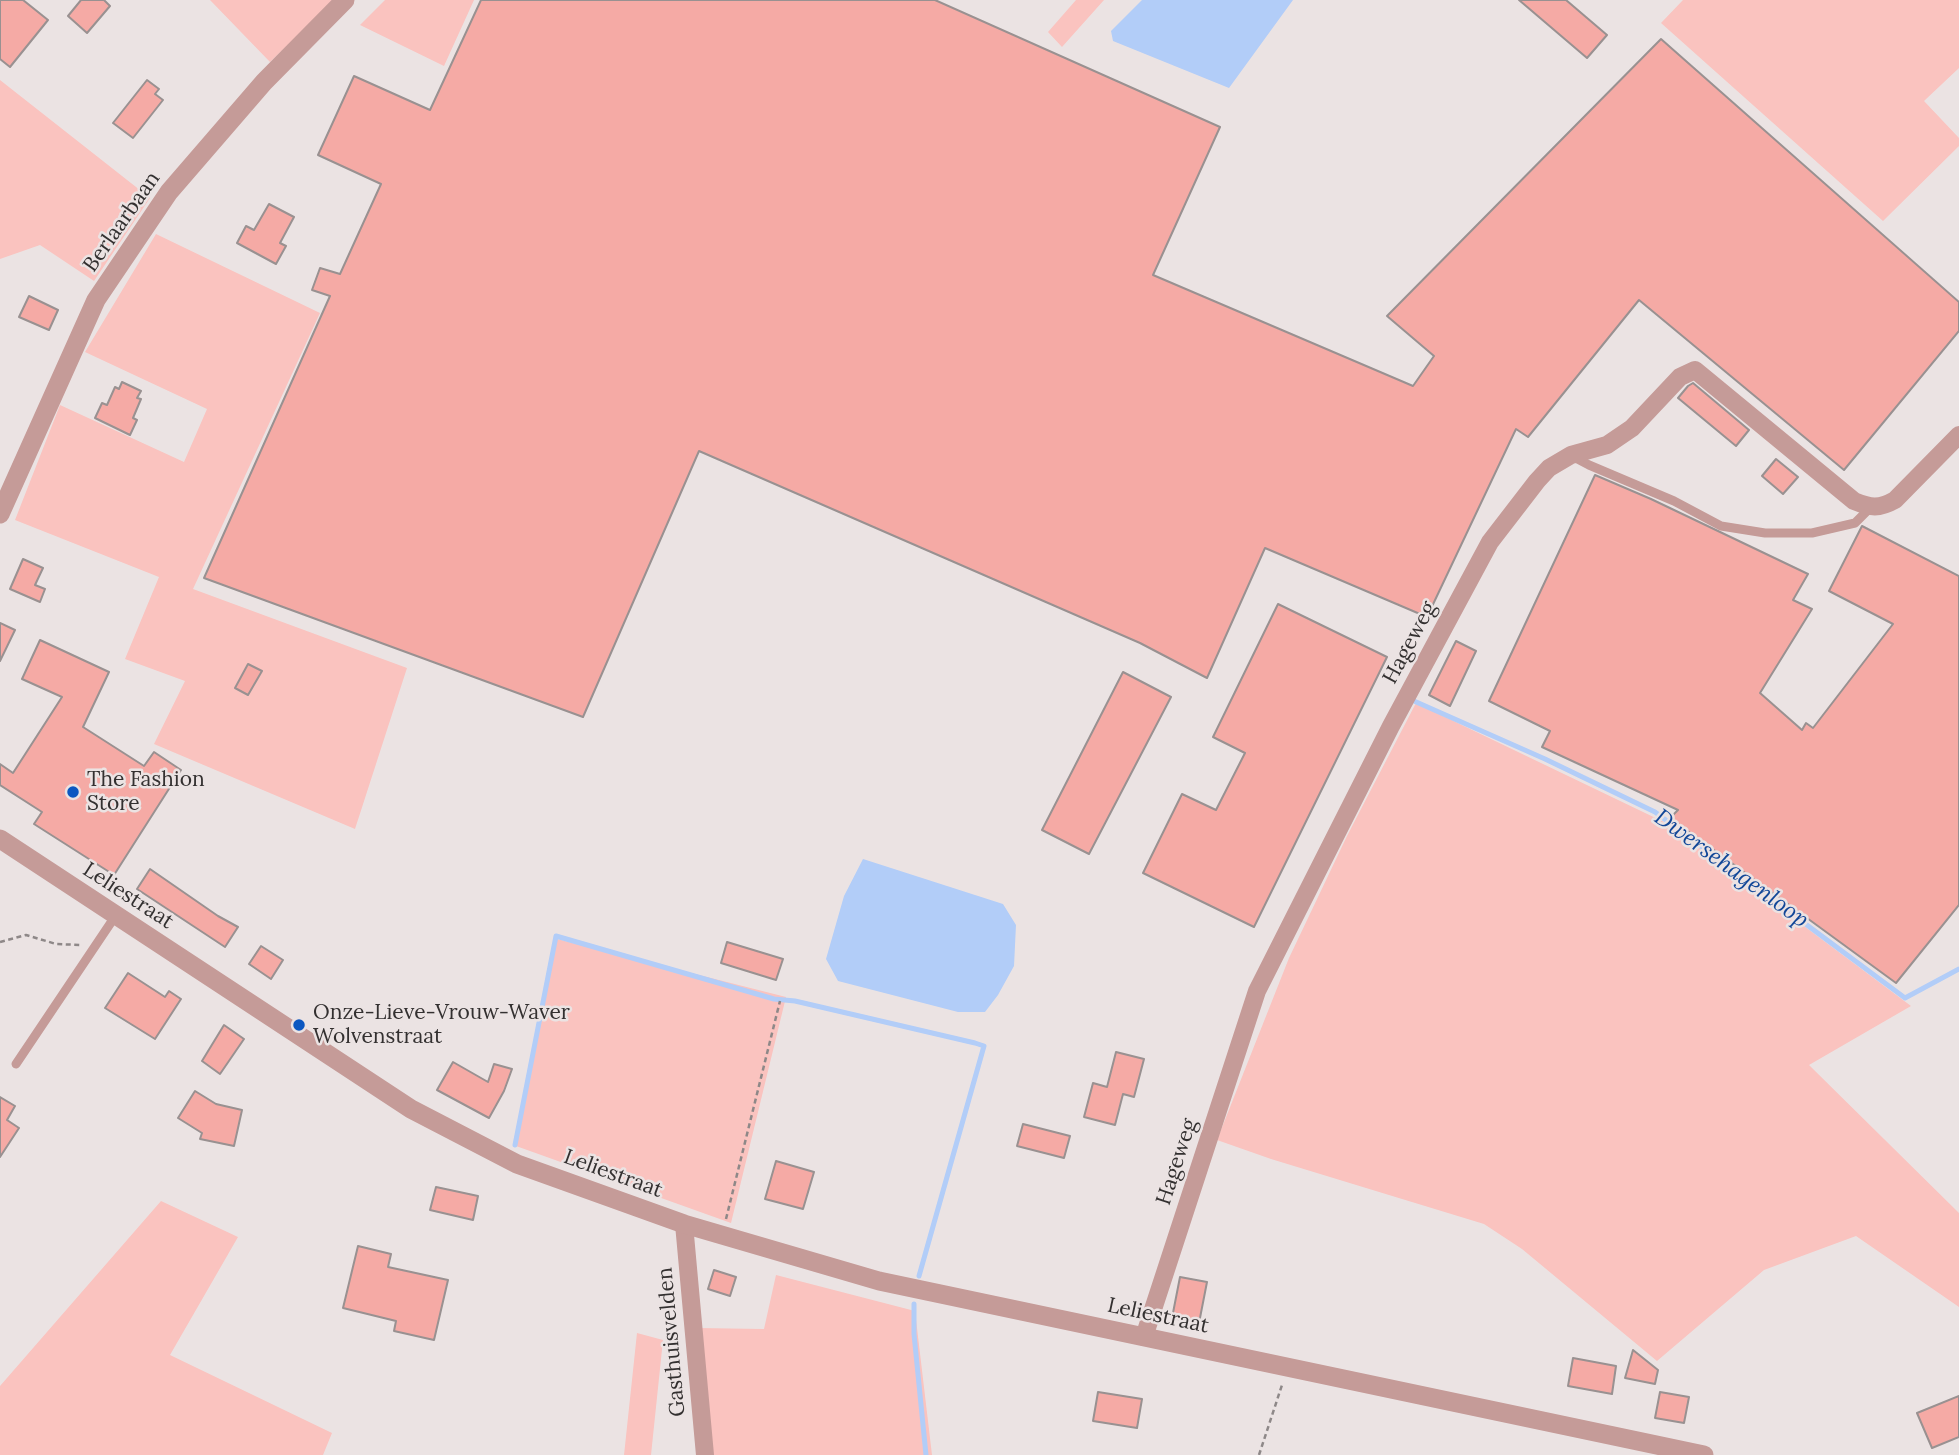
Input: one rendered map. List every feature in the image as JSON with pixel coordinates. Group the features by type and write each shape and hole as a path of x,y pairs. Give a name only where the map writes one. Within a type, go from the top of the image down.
{"street":[{"name":"Berlaarbaan","path":"0,514 103,289 169,192 264,82 345,0"},
{"name":"Hageweg","path":"1144,1337 1257,991 1391,726 1490,542 1536,481 1549,468 1571,455 1607,445 1632,428 1680,377 1695,370 1854,501 1870,508"},
{"path":"1870,508 1882,507 1895,500 1959,435"},
{"name":"Leliestraat","path":"0,839 411,1109 517,1164 684,1224 879,1281 1704,1455"},
{"name":"Gasthuisvelden","path":"684,1224 705,1455"}],"lane":[{"path":"1571,455 1674,501 1721,526 1765,533 1812,533 1856,523 1870,508"},
{"path":"16,1064 116,915"}],"path":[{"path":"0,942 26,935 56,944 95,946"},
{"path":"722,1236 780,1001"},
{"path":"1259,1455 1288,1367"}],"shaded area":[{"path":"210,0 335,0 270,62"},
{"path":"385,0 474,0 444,66 360,25"},
{"path":"1076,0 1104,0 1062,47 1048,32"},
{"path":"1683,0 1959,0 1959,68 1924,101 1959,138 1959,146 1883,221 1661,23"},
{"path":"0,80 150,198 94,281 40,245 0,259"},
{"path":"156,234 320,313 193,589 407,668 355,829 154,744 185,681 125,659 159,577 15,520 60,405 184,462 207,409 85,352"},
{"path":"1416,703 1666,823 1911,1006 1809,1065 1959,1213 1959,1307 1856,1236 1764,1270 1657,1361 1522,1249 1484,1224 1217,1140 1289,958 1347,836"},
{"path":"557,939 786,997 731,1223 516,1146"},
{"path":"161,1201 238,1237 170,1355 332,1433 323,1455 0,1455 0,1386"},
{"path":"776,1275 915,1311 932,1455 711,1455 697,1328 764,1329"},
{"path":"637,1333 663,1340 651,1455 624,1455"}],"water":[{"path":"1142,0 1293,0 1229,88 1113,41 1111,31"},
{"path":"863,859 1003,904 1016,925 1014,966 985,1012 958,1012 838,981 826,959 844,896"}],"building":[{"path":"0,0 23,0 48,20 10,67 0,59"},
{"path":"81,0 104,0 110,6 87,33 68,16"},
{"path":"481,0 935,0 1220,127 1153,275 1413,386 1434,356 1387,316 1661,39 1959,302 1959,331 1844,470 1639,300 1528,437 1516,429 1427,617 1265,548 1207,678 1140,643 699,451 583,717 204,578 330,296 312,290 320,268 340,274 381,184 318,155 354,76 430,110"},
{"path":"1519,0 1566,0 1607,35 1587,58"},
{"path":"147,80 159,89 155,94 163,100 133,138 113,123"},
{"path":"269,204 294,217 280,243 286,246 276,264 237,243 246,226 254,230"},
{"path":"29,296 58,310 49,330 19,317"},
{"path":"122,382 141,391 137,398 141,399 133,418 137,420 130,435 95,418 102,403 107,405 115,387 119,389"},
{"path":"1693,383 1749,430 1736,446 1678,398"},
{"path":"1776,459 1798,477 1783,494 1762,476"},
{"path":"1595,475 1808,574 1793,600 1812,609 1760,693 1802,730 1806,723 1813,728 1893,624 1829,591 1862,526 1959,576 1959,905 1896,983 1670,818 1678,810 1542,747 1550,731 1489,701"},
{"path":"23,559 43,568 35,585 45,589 40,602 10,589"},
{"path":"1278,604 1387,657 1254,927 1143,873 1182,794 1216,810 1245,753 1213,737"},
{"path":"0,623 15,630 0,661"},
{"path":"40,640 109,672 83,727 144,766 154,752 181,770 114,875 34,824 42,812 0,785 0,764 13,773 62,697 22,679"},
{"path":"1456,641 1476,651 1450,706 1429,695"},
{"path":"248,664 262,671 248,695 235,688"},
{"path":"1123,672 1171,697 1089,854 1042,830"},
{"path":"150,869 238,927 225,947 137,889"},
{"path":"727,942 783,959 776,980 721,963"},
{"path":"261,946 283,960 271,979 249,964"},
{"path":"128,973 165,997 169,991 181,999 155,1039 105,1008"},
{"path":"224,1025 244,1039 220,1074 202,1061"},
{"path":"1116,1052 1144,1059 1134,1097 1123,1094 1115,1125 1084,1117 1093,1083 1107,1087"},
{"path":"453,1062 488,1082 494,1064 512,1069 504,1091 489,1118 437,1090"},
{"path":"195,1091 216,1104 242,1110 234,1146 200,1139 202,1133 178,1118"},
{"path":"0,1097 15,1106 7,1120 19,1128 0,1157"},
{"path":"1023,1124 1070,1136 1064,1158 1017,1146"},
{"path":"776,1161 814,1172 803,1209 765,1199"},
{"path":"436,1187 478,1196 473,1220 430,1210"},
{"path":"358,1246 391,1254 388,1267 448,1280 434,1340 394,1331 396,1321 343,1308"},
{"path":"714,1270 736,1277 730,1296 708,1289"},
{"path":"1180,1277 1207,1282 1199,1323 1172,1318"},
{"path":"1633,1350 1658,1370 1655,1384 1625,1378"},
{"path":"1573,1358 1616,1366 1612,1394 1568,1386"},
{"path":"1098,1392 1142,1399 1137,1428 1093,1421"},
{"path":"1660,1392 1689,1397 1684,1423 1655,1418"},
{"path":"1959,1396 1959,1437 1932,1448 1917,1413"}],"waterway":[{"name":"Dwersehagenloop","path":"1414,701 1545,759 1655,812 1905,998 1959,969"},
{"path":"515,1145 556,936 774,999 795,1001 975,1043 984,1046 919,1276"},
{"path":"914,1304 914,1334 926,1455"}],"place":[{"name":"The Fashion Store","path":"73,792"},
{"name":"Onze-Lieve-Vrouw-Waver Wolvenstraat","path":"299,1025"}]}
